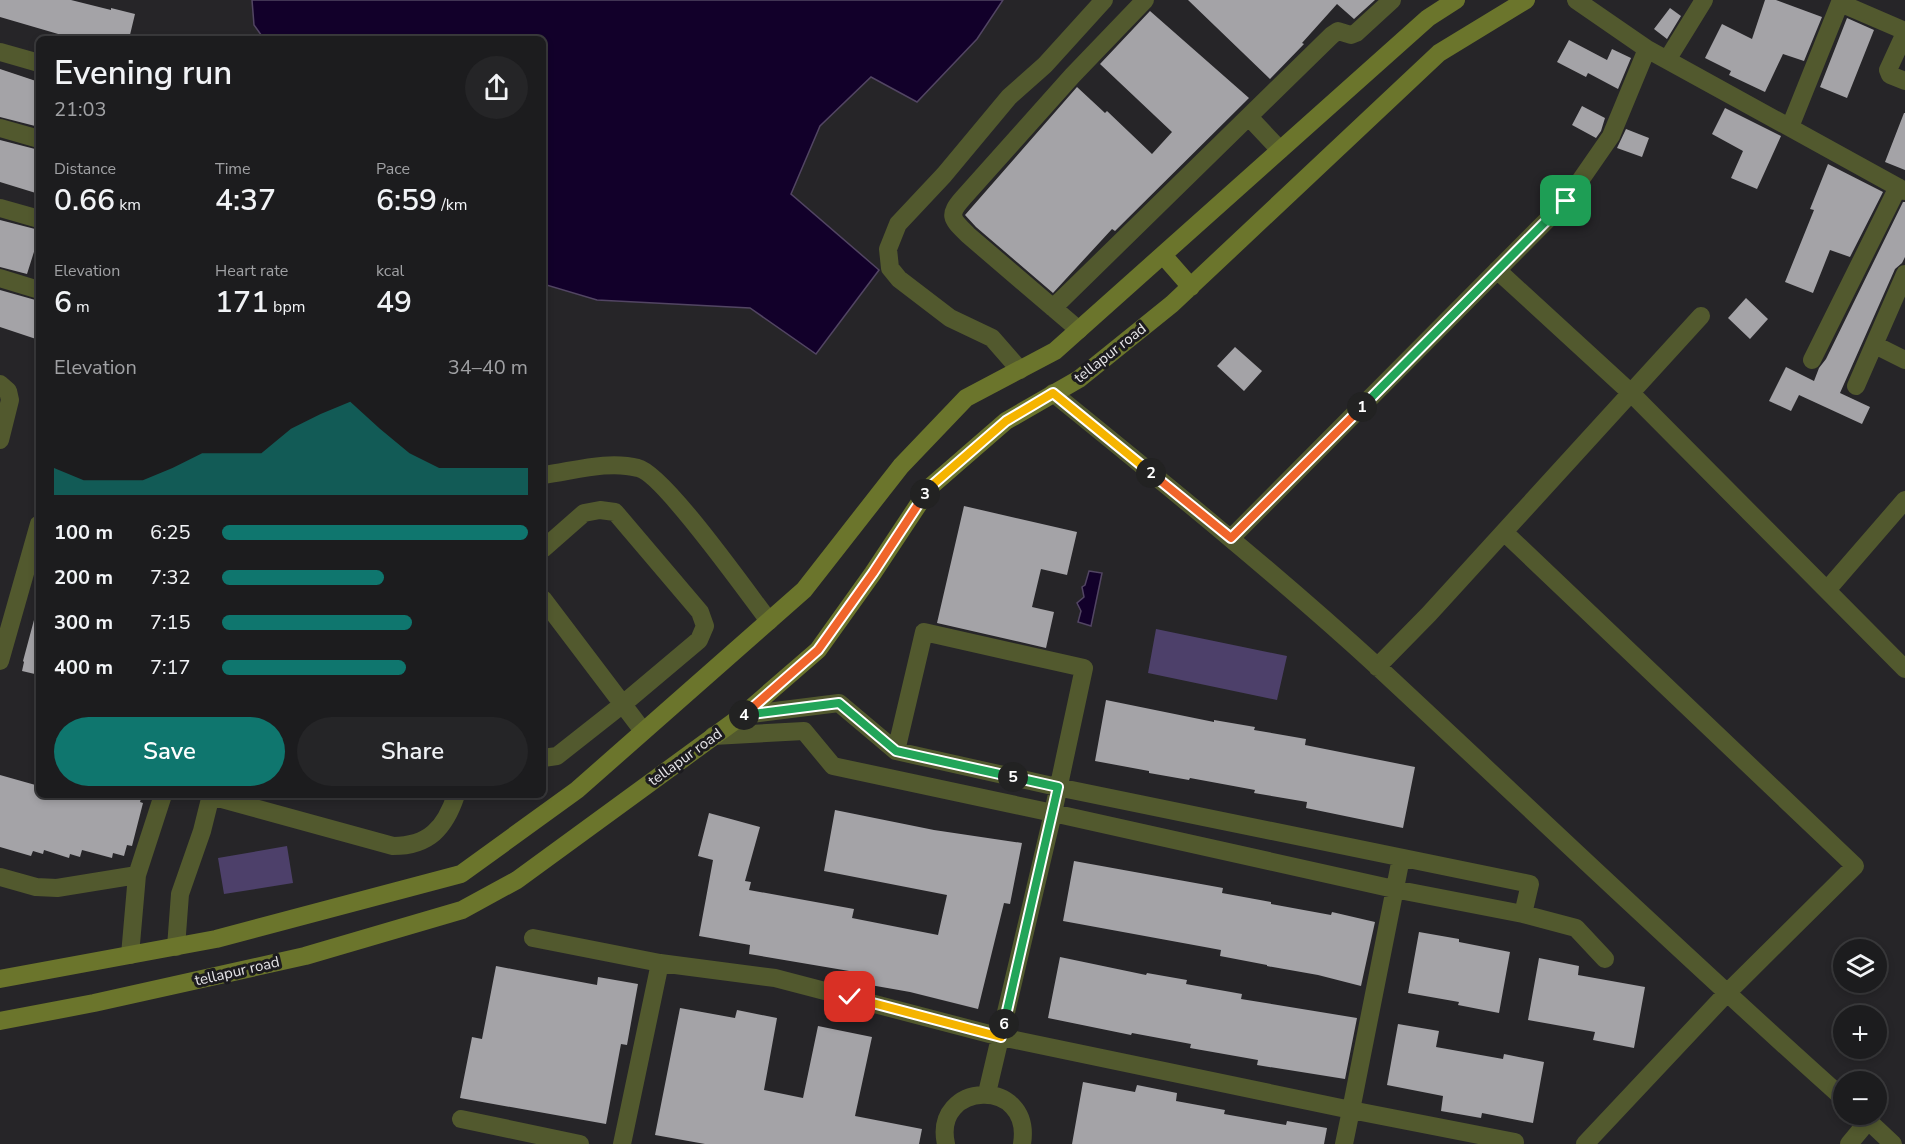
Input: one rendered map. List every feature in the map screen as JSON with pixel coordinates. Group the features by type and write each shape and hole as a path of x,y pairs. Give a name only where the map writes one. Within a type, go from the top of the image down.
{"street":[{"path":"1020,370 992,338 950,318 899,279 890,268 888,249 898,224 951,167 1009,97 1045,65 1104,0"},
{"path":"1079,330 968,236 953,220 952,214 954,208 979,180 1145,0"},
{"path":"1053,308 1332,34 1338,31 1356,33 1392,0"},
{"path":"0,979 216,939 461,874 577,790 804,590 901,466 966,398 1056,351 1428,18 1456,0"},
{"name":"tellapur road","path":"0,1021 94,1003 305,956 462,910 517,880 743,715 818,650 930,487 1006,421 1079,379 1172,304 1439,53 1526,0"},
{"path":"1576,0 1647,49 1901,189 1812,360"},
{"path":"1667,60 1704,0"},
{"path":"1790,127 1840,1 1905,32 1888,70 1890,75 1905,81"},
{"path":"1231,538 1566,201 1611,136 1647,49"},
{"path":"0,52 36,62"},
{"path":"1249,117 1280,150"},
{"path":"0,128 36,138"},
{"path":"0,208 36,218"},
{"path":"1163,255 1191,287"},
{"path":"1497,270 1631,393 1905,669"},
{"path":"1856,386 1905,274"},
{"path":"0,278 36,289"},
{"path":"1377,667 1429,614 1701,316"},
{"path":"1875,345 1905,360"},
{"path":"0,384 8,391 10,400 0,440"},
{"path":"1053,393 1231,538 1377,667 1726,994 1833,1089"},
{"path":"546,475 616,464 642,468 670,494 769,621"},
{"path":"1827,590 1905,500"},
{"path":"546,546 584,513 600,510 615,512 700,612 705,626 699,639 623,704 557,756 546,758"},
{"path":"1504,532 1855,866 1726,994 1585,1144"},
{"path":"0,661 36,535"},
{"path":"546,603 643,731"},
{"path":"896,751 924,632 1084,668 1053,813 987,1094"},
{"path":"743,715 839,703 896,751 1058,787 1530,884 1523,914"},
{"path":"713,736 804,730 833,766 1394,889 1523,914 1576,928 1605,959"},
{"path":"130,955 137,875 162,798"},
{"path":"176,947 180,894 202,831 210,798"},
{"path":"218,798 393,846 409,846 428,839 443,824 455,798"},
{"path":"1344,1144 1401,858"},
{"path":"0,877 36,887 57,888 137,875"},
{"path":"533,938 660,963 775,978 1001,1037 1515,1142"},
{"path":"622,1144 660,963"},
{"path":"946,1144 945,1123 951,1111 961,1101 973,1095 987,1094 1000,1097 1011,1105 1019,1116 1023,1129 1022,1144"},
{"path":"461,1119 580,1144"},
{"path":"1849,1144 1860,1125"},
{"path":"1872,1125 1893,1144"}],"shaded area":[{"path":"252,0 1003,0 977,39 917,102 871,77 820,126 791,194 879,270 816,354 750,308 597,300 546,285 546,36 262,36 254,25"},
{"path":"1089,571 1102,573 1091,626 1078,622 1081,611 1077,603 1084,597 1082,587 1085,585"},
{"path":"1156,629 1287,656 1277,700 1148,673"},
{"path":"287,846 293,883 224,894 218,858"}],"building":[{"path":"0,0 71,0 135,14 130,36 65,36 0,17"},
{"path":"1188,0 1375,0 1354,19 1337,4 1302,43 1304,44 1270,79"},
{"path":"1765,0 1776,0 1822,17 1804,61 1783,54 1765,92 1729,75 1731,71 1705,58 1722,24 1752,39"},
{"path":"1670,8 1681,16 1667,39 1654,29"},
{"path":"1150,11 1249,98 1115,231 1112,229 1053,293 965,215 1077,87 1105,113 1107,111 1152,154 1172,132 1100,64"},
{"path":"1847,18 1874,30 1847,98 1820,87"},
{"path":"1569,40 1607,60 1612,49 1631,58 1618,89 1588,73 1586,77 1557,62"},
{"path":"0,69 36,81 36,126 0,117"},
{"path":"1582,106 1605,118 1596,138 1572,125"},
{"path":"1725,108 1781,136 1757,189 1731,178 1743,151 1712,134"},
{"path":"1905,113 1905,170 1885,162"},
{"path":"1626,129 1649,138 1642,157 1617,148"},
{"path":"0,140 36,149 36,193 0,182"},
{"path":"1828,164 1883,192 1850,257 1830,250 1813,293 1785,282 1814,210 1810,209"},
{"path":"1905,202 1905,257 1895,269 1840,393 1870,407 1862,424 1799,395 1791,411 1769,401 1786,367 1814,381"},
{"path":"0,220 36,229 36,246 27,274 0,267"},
{"path":"0,290 36,300 36,339 0,327"},
{"path":"1746,298 1768,319 1750,339 1728,318"},
{"path":"1235,347 1262,371 1244,391 1217,366"},
{"path":"964,506 1077,532 1067,575 1041,569 1032,607 1054,612 1046,648 937,623"},
{"path":"34,620 36,620 36,674 22,671"},
{"path":"1106,700 1214,722 1214,720 1255,727 1254,730 1306,739 1305,745 1415,767 1403,828 1306,808 1307,802 1254,793 1255,790 1149,773 1149,771 1095,761"},
{"path":"0,775 36,785 36,798 141,798 140,802 143,803 132,846 127,845 124,856 113,853 112,858 82,850 80,857 70,854 69,858 44,850 43,854 33,851 31,856 0,847"},
{"path":"835,810 934,830 1022,843 1010,904 1004,903 978,1009 910,992 859,983 861,973 749,954 750,945 699,936 713,860 698,856 709,813 760,827 745,881 751,882 749,890 854,909 852,918 938,935 947,895 824,871"},
{"path":"1074,861 1223,888 1222,893 1271,902 1271,904 1331,915 1332,912 1375,922 1361,986 1318,975 1220,956 1221,950 1063,921"},
{"path":"1419,932 1510,952 1499,1013 1458,1005 1459,1002 1408,993"},
{"path":"1060,957 1146,975 1147,973 1187,980 1186,984 1242,994 1241,999 1357,1018 1345,1079 1257,1065 1258,1060 1190,1048 1191,1044 1132,1033 1131,1035 1048,1018"},
{"path":"1539,958 1579,966 1578,975 1645,987 1634,1048 1593,1040 1595,1032 1528,1020"},
{"path":"496,966 597,985 598,977 638,984 627,1045 621,1044 606,1124 460,1098 472,1037 482,1039"},
{"path":"680,1008 735,1018 737,1010 777,1018 764,1090 803,1098 818,1026 872,1037 855,1116 922,1129 919,1144 705,1144 655,1135"},
{"path":"1398,1024 1439,1031 1436,1047 1503,1059 1504,1054 1544,1062 1533,1123 1482,1113 1481,1118 1441,1111 1443,1096 1387,1085"},
{"path":"1083,1082 1135,1092 1137,1085 1177,1093 1176,1101 1225,1110 1224,1114 1286,1125 1287,1121 1327,1128 1324,1144 1072,1144"}],"route":[{"path":"850,997 1001,1037 1058,787 896,751 839,703 743,715 818,650 930,487 1006,421 1053,393 1231,538 1566,201"}]}
